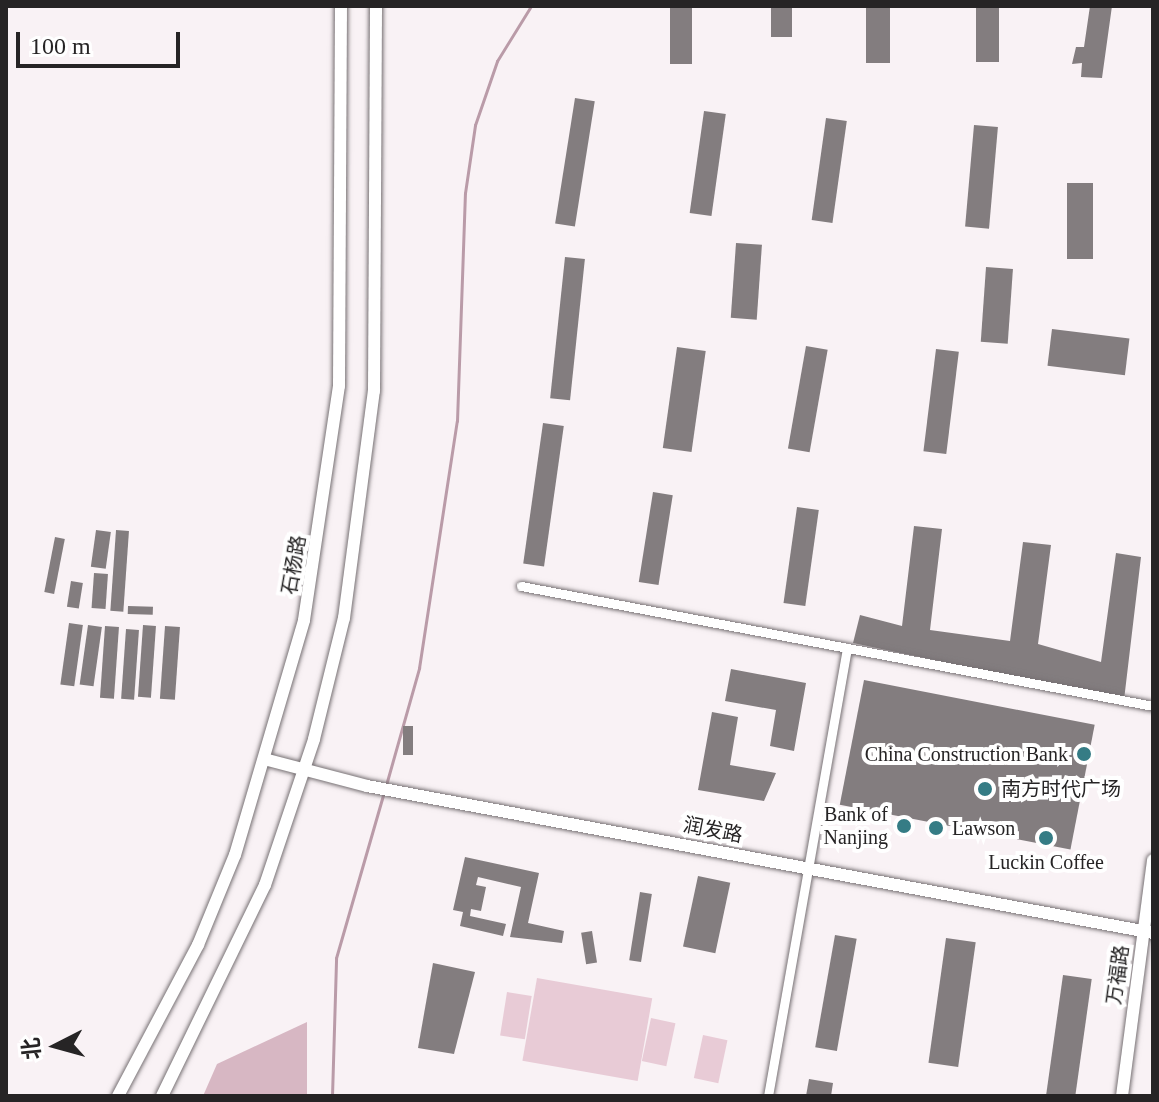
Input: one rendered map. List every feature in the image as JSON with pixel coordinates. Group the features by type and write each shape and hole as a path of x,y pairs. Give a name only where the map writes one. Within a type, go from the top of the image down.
{"main road":[{"name":"石杨路","path":"118,1096 198,945 268,760 304,620 339,386 341,6"},
{"path":"162,1096 265,885 304,771 344,618 364,501 374,391 376,6"},
{"name":"润发路","path":"268,760 367,786 1148,932"},
{"name":"万福路","path":"1122,1096 1148,932 1153,860"}],"street":[{"path":"521,586 1153,706"},
{"path":"768,1096 847,648"}],"shaded area":[{"path":"537,978 652,998 638,1081 522,1061"},
{"path":"507,992 532,996 525,1039 500,1035"},
{"path":"651,1018 675,1023 666,1066 642,1061"},
{"path":"307,1022 307,1096 203,1096 217,1064"},
{"path":"703,1035 727,1040 718,1083 694,1078"}],"building":[{"path":"670,6 692,6 692,64 670,64"},
{"path":"771,6 792,6 792,37 771,37"},
{"path":"866,6 890,6 890,63 866,63"},
{"path":"976,6 999,6 999,62 976,62"},
{"path":"1090,6 1112,6 1102,78 1081,77 1082,63 1072,64 1076,47 1084,47"},
{"path":"575,98 595,101 575,227 555,223"},
{"path":"704,111 726,114 711,216 690,213"},
{"path":"826,118 847,121 832,223 812,220"},
{"path":"974,125 998,127 989,229 965,227"},
{"path":"1067,183 1093,183 1093,259 1067,259"},
{"path":"736,243 762,245 757,320 731,318"},
{"path":"565,257 585,259 570,400 550,398"},
{"path":"986,267 1013,269 1008,344 981,342"},
{"path":"1052,329 1129,339 1125,375 1047,366"},
{"path":"806,346 828,350 810,452 788,448"},
{"path":"677,347 706,351 692,452 663,448"},
{"path":"936,349 959,352 946,454 923,451"},
{"path":"543,423 564,426 544,567 523,564"},
{"path":"653,492 673,495 659,585 639,582"},
{"path":"797,507 819,510 805,606 784,603"},
{"path":"914,526 942,529 930,630 1010,641 1023,542 1051,545 1038,644 1101,662 1116,553 1141,557 1124,700 853,643 860,615 902,626"},
{"path":"96,530 111,532 106,569 91,567"},
{"path":"116,530 129,531 123,612 110,611"},
{"path":"55,537 65,539 54,594 44,592"},
{"path":"94,573 108,574 106,609 92,608"},
{"path":"71,581 83,583 79,609 67,607"},
{"path":"128,606 153,607 153,615 128,614"},
{"path":"69,623 83,625 74,686 60,684"},
{"path":"88,625 102,627 94,686 80,684"},
{"path":"143,625 156,626 151,698 138,697"},
{"path":"105,626 119,627 114,699 100,698"},
{"path":"165,626 180,627 175,700 160,699"},
{"path":"126,629 139,630 134,700 121,699"},
{"path":"731,669 806,683 794,751 770,746 776,710 725,701"},
{"path":"864,680 1095,725 1070,850 840,805"},
{"path":"712,712 738,717 730,765 776,773 764,801 698,790"},
{"path":"403,726 413,726 413,755 403,755"},
{"path":"465,857 539,873 528,923 564,931 562,943 510,937 521,887 478,877 476,885 486,887 481,911 471,909 470,916 506,924 503,936 460,926 463,912 453,910"},
{"path":"698,876 730,883 715,953 683,946"},
{"path":"640,892 652,894 641,962 629,960"},
{"path":"592,931 597,963 586,964 581,933"},
{"path":"835,935 857,939 837,1051 815,1047"},
{"path":"946,938 976,942 958,1067 928,1063"},
{"path":"433,963 475,972 454,1054 418,1048"},
{"path":"1063,975 1092,979 1075,1096 1046,1096"},
{"path":"809,1079 833,1083 831,1096 806,1096"}],"waterway":[{"path":"386,785 419,668 457,421 465,193 475,125 497,61 531,6"},
{"path":"332,1096 336,958 384,792"}],"place":[{"name":"China Construction Bank","path":"1084,754"},
{"name":"南方时代广场","path":"985,789"},
{"name":"Bank of Nanjing","path":"904,826"},
{"name":"Lawson","path":"936,828"},
{"name":"Luckin Coffee","path":"1046,838"}]}
